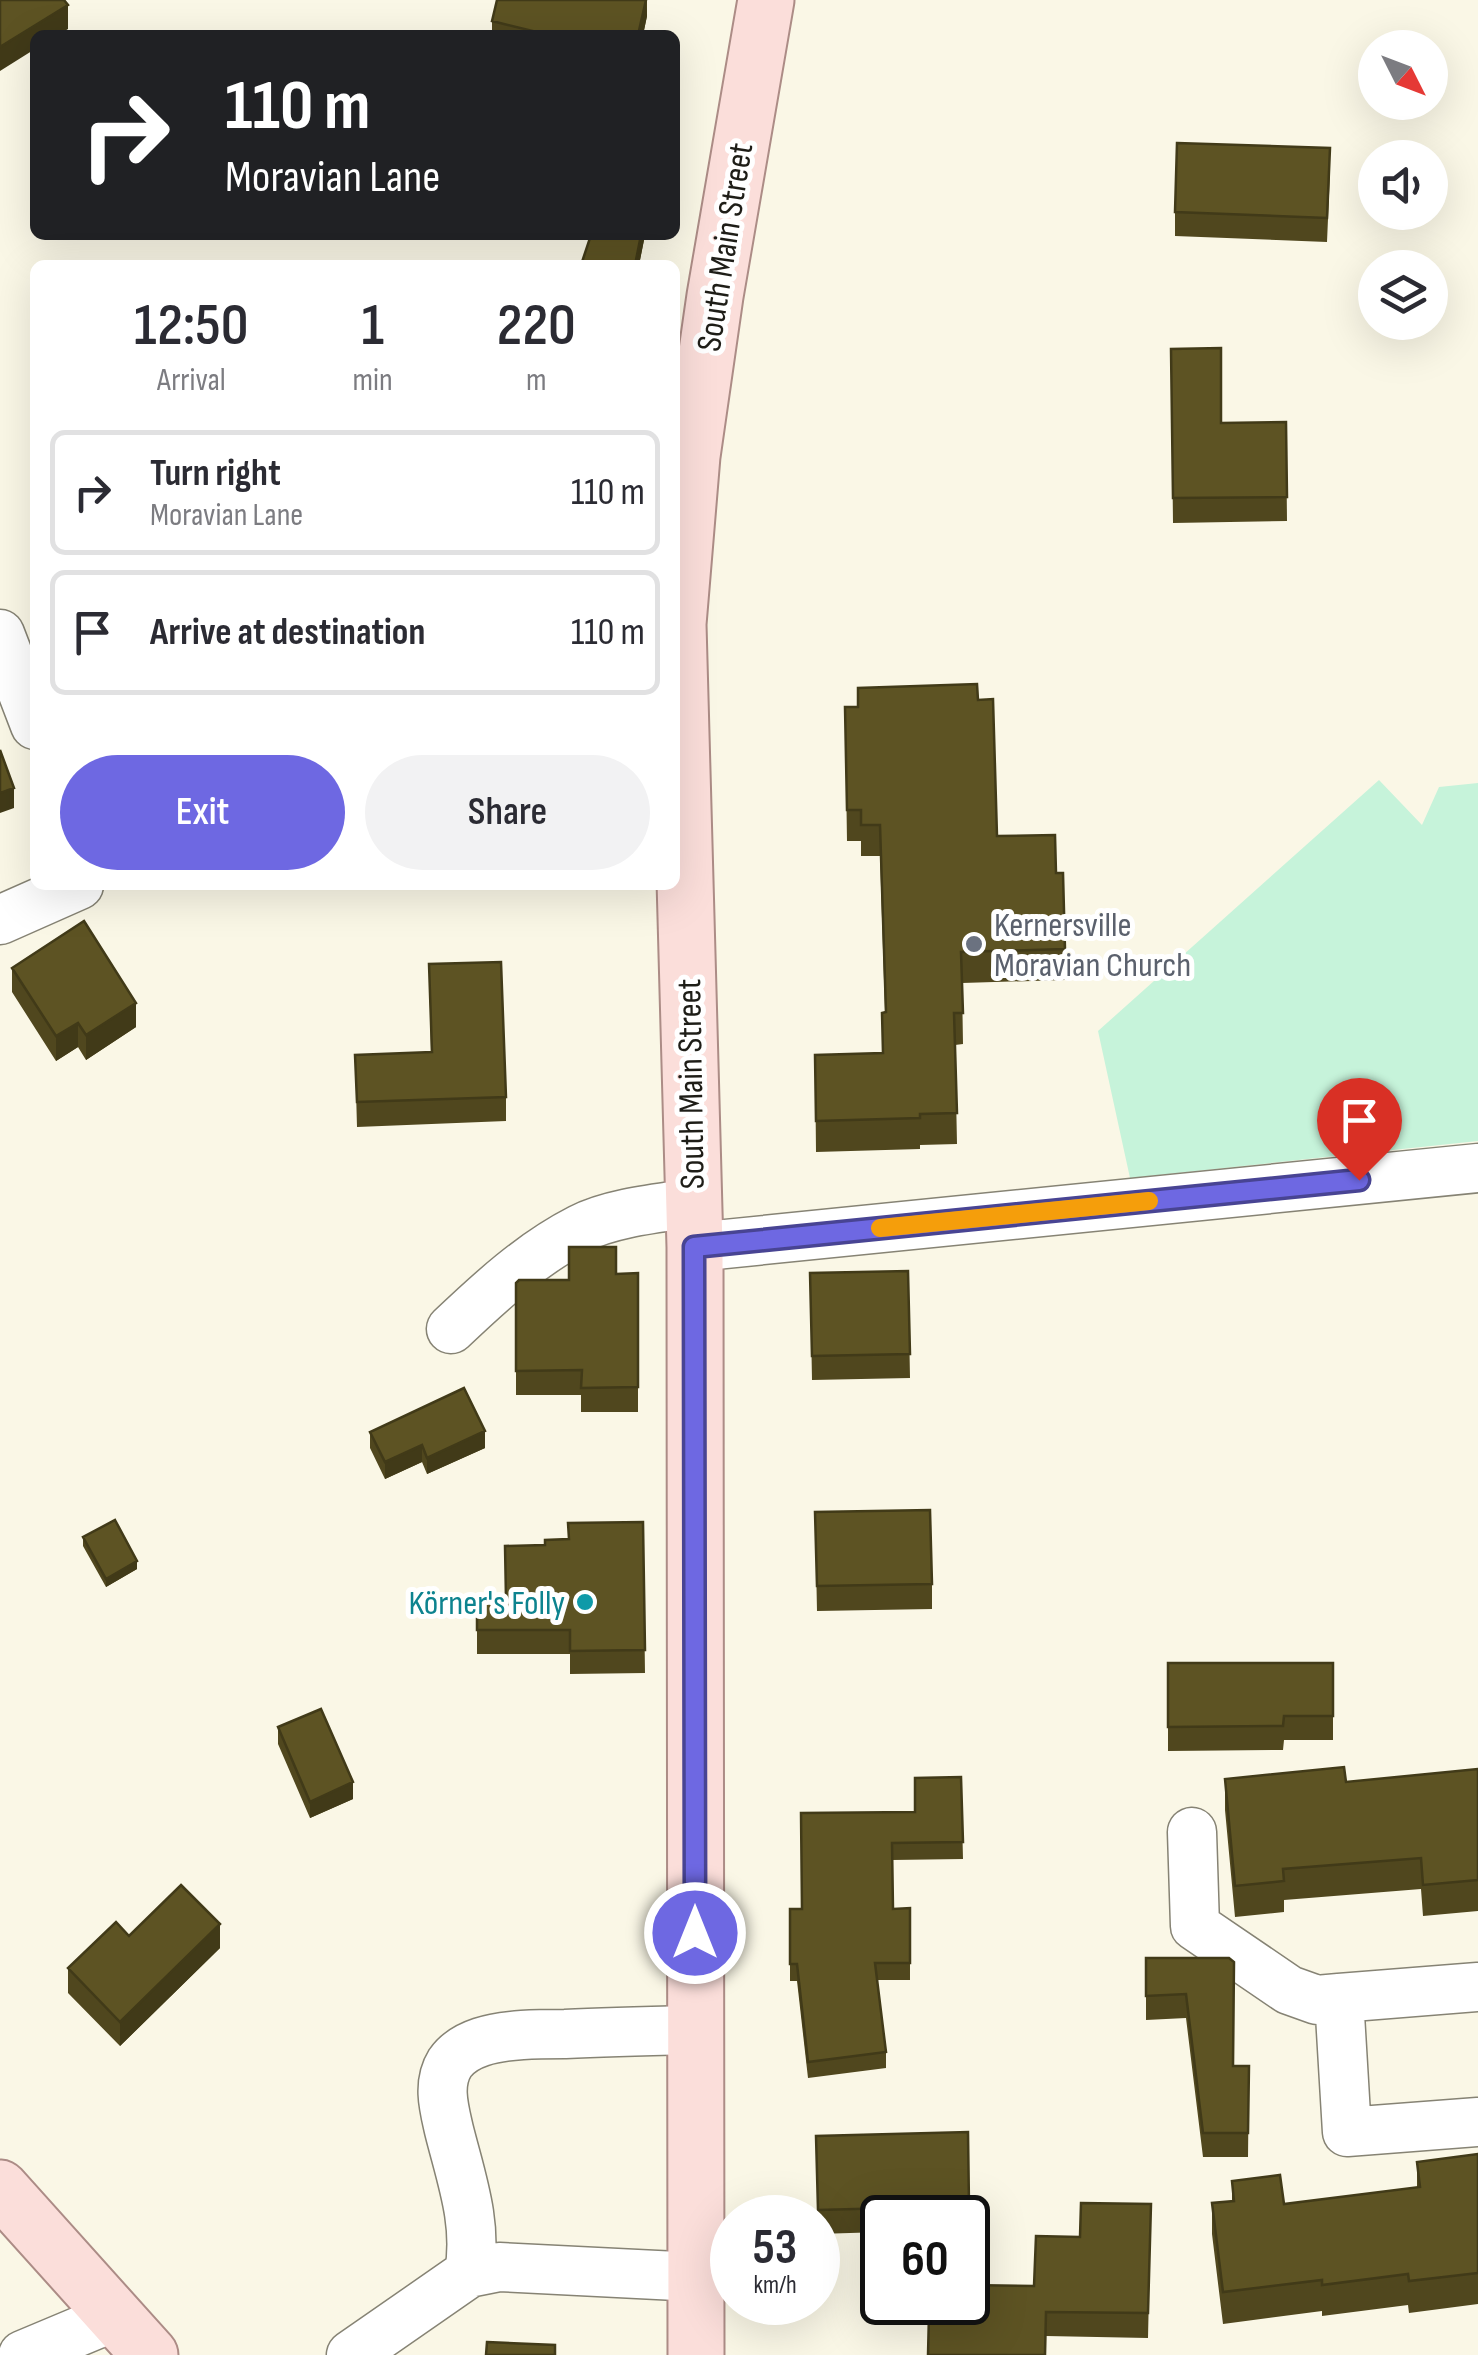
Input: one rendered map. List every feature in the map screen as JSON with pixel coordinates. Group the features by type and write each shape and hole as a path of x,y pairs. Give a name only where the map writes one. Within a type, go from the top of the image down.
{"main road":[{"name":"South Main Street","path":"680,591 692,456 715,296 766,0"},
{"name":"South Main Street","path":"680,731 694,1225 696,2355"},
{"path":"0,2188 133,2336"}],"street":[{"path":"0,634 30,712"},
{"path":"0,920 68,890"},
{"path":"451,1328 516,1270 582,1227 636,1212 694,1225 1478,1168"},
{"path":"1192,1832 1194,1926 1289,1990 1317,2000 1478,1987"},
{"path":"1339,1998 1346,2132 1478,2122"},
{"path":"469,2273 472,2222 442,2098 443,2077 451,2061 464,2049 484,2040 540,2034 695,2030"},
{"path":"351,2355 469,2273 499,2267 696,2277"},
{"path":"23,2355 133,2336"}],"green space":[{"path":"1379,780 1422,825 1439,787 1478,783 1478,1141 1130,1178 1098,1031"}],"building":[{"path":"0,0 64,0 68,5 0,47"},
{"path":"497,0 646,0 639,30 529,30 492,21"},
{"path":"1177,143 1330,148 1327,218 1175,212"},
{"path":"589,240 640,240 636,260 583,260"},
{"path":"1221,348 1221,423 1286,422 1287,497 1173,498 1171,349"},
{"name":"Kernersville Moravian Church","path":"977,684 978,700 993,699 997,836 1055,835 1056,873 1063,873 1065,949 961,952 963,1013 954,1013 957,1113 816,1121 815,1055 883,1053 882,1013 886,1012 880,825 861,825 861,810 847,810 845,707 858,707 858,688"},
{"path":"0,750 14,788 0,793"},
{"path":"84,921 136,1003 86,1035 78,1023 56,1036 12,968"},
{"path":"501,962 506,1097 357,1102 355,1055 432,1052 429,964"},
{"path":"569,1247 616,1247 616,1274 638,1273 638,1387 581,1388 582,1370 516,1371 516,1283 569,1280"},
{"path":"908,1271 910,1354 812,1356 810,1273"},
{"path":"464,1388 485,1431 427,1458 422,1445 385,1462 370,1432"},
{"path":"930,1510 932,1584 817,1586 815,1512"},
{"path":"115,1520 137,1561 106,1579 83,1537"},
{"name":"Körner's Folly","path":"643,1522 645,1650 570,1651 570,1630 477,1630 477,1600 506,1599 505,1546 545,1545 545,1540 569,1539 568,1523"},
{"path":"1168,1663 1333,1663 1333,1716 1284,1716 1283,1726 1168,1727"},
{"path":"321,1709 353,1782 310,1802 278,1727"},
{"path":"1344,1767 1346,1782 1478,1769 1478,1880 1423,1885 1421,1858 1283,1869 1284,1881 1235,1886 1225,1779"},
{"path":"961,1777 963,1842 892,1843 893,1909 910,1908 910,1963 875,1963 886,2052 808,2062 797,1964 790,1964 790,1909 802,1909 801,1813 915,1812 915,1778"},
{"path":"181,1885 220,1924 120,2022 68,1968 116,1922 129,1936"},
{"path":"1146,1958 1229,1958 1234,1962 1233,2066 1249,2066 1248,2133 1203,2133 1186,1994 1146,1996"},
{"path":"968,2132 969,2195 860,2195 860,2209 840,2209 840,2195 818,2195 816,2136"},
{"path":"1478,2154 1478,2273 1409,2281 1408,2274 1322,2285 1322,2280 1223,2292 1212,2203 1234,2201 1232,2181 1280,2175 1284,2204 1420,2187 1417,2162"},
{"path":"1081,2203 1151,2204 1148,2313 1046,2312 1045,2355 928,2355 929,2325 990,2325 990,2285 1034,2286 1036,2236 1080,2237"},
{"path":"487,2342 555,2345 555,2355 486,2355"}],"slow traffic":[{"path":"880,1228 1149,1201"}],"place":[{"name":"Kernersville Moravian Church","path":"974,944"},
{"name":"Körner's Folly","path":"585,1602"}],"route":[{"path":"695,1933 694,1247 1359,1180"}]}
